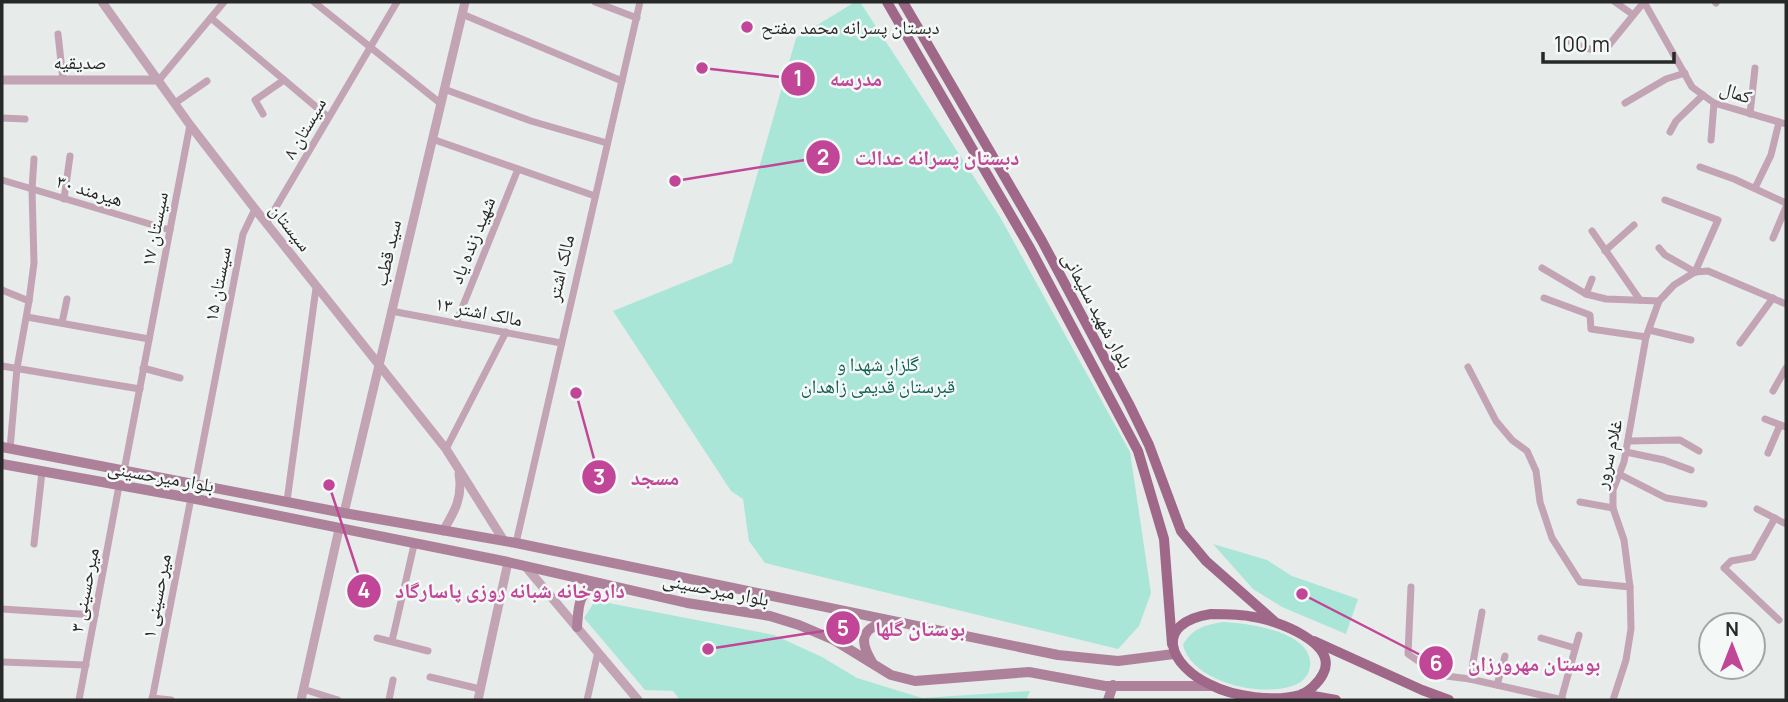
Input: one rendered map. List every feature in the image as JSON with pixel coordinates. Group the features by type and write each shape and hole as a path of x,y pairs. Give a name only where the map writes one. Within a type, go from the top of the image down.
{"main road":[{"name":"بلوار شهید سلیمانی","path":"887,2 1030,248 1138,451 1164,539 1173,649"},
{"name":"بلوار شهید سلیمانی","path":"903,2 1042,241 1129,404 1149,445 1181,531 1206,561 1274,621"},
{"name":"بلوار میرحسینی","path":"6,448 510,542 1058,656 1118,661 1173,649"},
{"name":"بلوار میرحسینی","path":"2,464 191,498 508,562 687,603 770,616 834,640 891,675 915,681 1029,672 1113,685 1211,686"},
{"path":"237,508 241,492"},
{"path":"577,627 580,598 586,590 599,583"},
{"path":"834,640 846,640 853,633 851,622 838,610"},
{"path":"1310,639 1323,654 1325,670 1316,684 1302,694 1289,698 1250,695 1211,686 1188,670 1173,649 1174,636 1183,624 1201,616 1242,615 1274,621 1449,700"},
{"path":"874,666 866,653 864,638 867,630 874,625 890,621"},
{"path":"1108,700 1113,685"},
{"path":"1302,694 1336,700"}],"street":[{"name":"سیستان","path":"102,2 190,125 266,224 446,449 510,542"},
{"path":"159,80 224,2"},
{"path":"314,2 440,103"},
{"name":"سیستان ۸","path":"266,224 397,2"},
{"name":"سید قطب","path":"344,513 465,2"},
{"path":"595,2 637,18"},
{"name":"مالک اشتر","path":"510,542 561,343 640,2"},
{"path":"1615,2 1632,14"},
{"path":"1571,42 1588,50 1602,50 1644,2"},
{"name":"کمال","path":"1644,2 1692,87 1714,103 1782,123"},
{"path":"461,14 622,81"},
{"path":"211,18 328,117"},
{"path":"58,34 62,80"},
{"path":"1750,114 1755,68"},
{"path":"1625,103 1653,86 1685,73"},
{"name":"صدیقیه","path":"2,80 159,80"},
{"path":"263,114 255,100 284,80"},
{"path":"175,103 207,81"},
{"path":"444,89 531,121 607,143"},
{"path":"1670,131 1676,121 1703,95"},
{"path":"1711,140 1714,103"},
{"path":"2,118 26,119"},
{"path":"1755,188 1771,155 1782,123"},
{"name":"سیستان ۱۷","path":"124,471 190,125"},
{"path":"432,139 595,196"},
{"path":"64,199 70,156"},
{"path":"6,448 34,263 34,159"},
{"path":"1700,167 1755,188 1786,205 1773,238"},
{"name":"شهید زنده یاد","path":"456,323 518,169"},
{"name":"هیرمند ۳۰","path":"2,180 170,230"},
{"path":"1665,201 1718,220 1695,272"},
{"name":"سیستان ۱۵","path":"194,484 243,234 255,209"},
{"path":"1605,251 1634,225"},
{"path":"1592,232 1640,300"},
{"path":"1659,248 1665,255 1695,272 1708,271 1786,304"},
{"path":"1542,268 1586,294 1606,299 1659,301"},
{"name":"غلام سرور","path":"1613,700 1626,660 1631,629 1630,587 1624,540 1613,508 1613,490 1626,452 1647,334 1659,301 1674,285 1695,272"},
{"path":"1586,294 1592,279"},
{"path":"287,501 316,288"},
{"path":"2,290 29,302"},
{"path":"1544,298 1590,315 1591,329 1691,341"},
{"path":"1740,343 1773,298"},
{"path":"62,323 67,299"},
{"name":"مالک اشتر ۱۳","path":"391,311 561,343"},
{"path":"27,317 149,339"},
{"path":"446,449 506,332"},
{"path":"2,366 139,389"},
{"path":"1468,367 1496,421 1512,440 1527,451 1535,471 1552,538 1580,582 1630,587"},
{"path":"144,368 180,378"},
{"path":"1773,391 1786,368"},
{"path":"1765,419 1783,426 1768,453"},
{"path":"1628,441 1680,440 1699,451"},
{"path":"1626,452 1664,460 1691,470"},
{"path":"443,531 460,499 459,469"},
{"path":"34,544 42,472"},
{"path":"1619,474 1666,498 1704,504"},
{"name":"میرحسینی ۳","path":"79,700 119,486"},
{"name":"میرحسینی ۱","path":"152,699 191,498"},
{"path":"1580,502 1613,508"},
{"path":"1757,509 1786,524"},
{"path":"1774,518 1753,557 1731,561 1724,568 1779,620"},
{"path":"301,700 340,529"},
{"path":"392,641 414,545"},
{"path":"478,700 508,562"},
{"path":"526,567 638,700"},
{"path":"1411,587 1408,654 1438,675 1470,679 1562,700 1579,635"},
{"path":"2,610 95,615"},
{"path":"1470,679 1482,612"},
{"path":"377,638 428,651"},
{"path":"1541,638 1575,648"},
{"path":"587,700 598,652"},
{"path":"1497,685 1505,656"},
{"path":"2,662 86,665"},
{"path":"430,677 480,689"},
{"path":"389,700 393,680"},
{"path":"303,689 338,700"},
{"path":"152,699 171,700"}],"green space":[{"name":"گلزار شهدا و قبرستان قدیمی زاهدان","path":"855,2 860,2 1000,217 1130,452 1151,593 1139,626 1118,649 765,563 749,541 743,499 731,491 613,311 732,263 796,38"},
{"path":"1213,544 1267,560 1292,576 1358,599 1346,634 1282,607 1253,589"},
{"path":"598,601 774,635 822,657 857,678 922,698 1030,691 1026,700 680,700 673,691 645,690 584,618"},
{"path":"1223,622 1260,627 1299,642 1310,661 1306,676 1299,683 1269,690 1232,685 1200,669 1189,658 1183,645 1195,631"}],"place":[{"name":"دبستان پسرانه محمد مفتح","path":"747,27"},
{"name":"مدرسه","path":"702,68"},
{"name":"دبستان پسرانه عدالت","path":"675,181"},
{"name":"مسجد","path":"576,393"},
{"name":"داروخانه شبانه روزی پاسارگاد","path":"329,485"},
{"name":"بوستان مهرورزان","path":"1302,594"},
{"name":"بوستان گلها","path":"708,649"}]}
